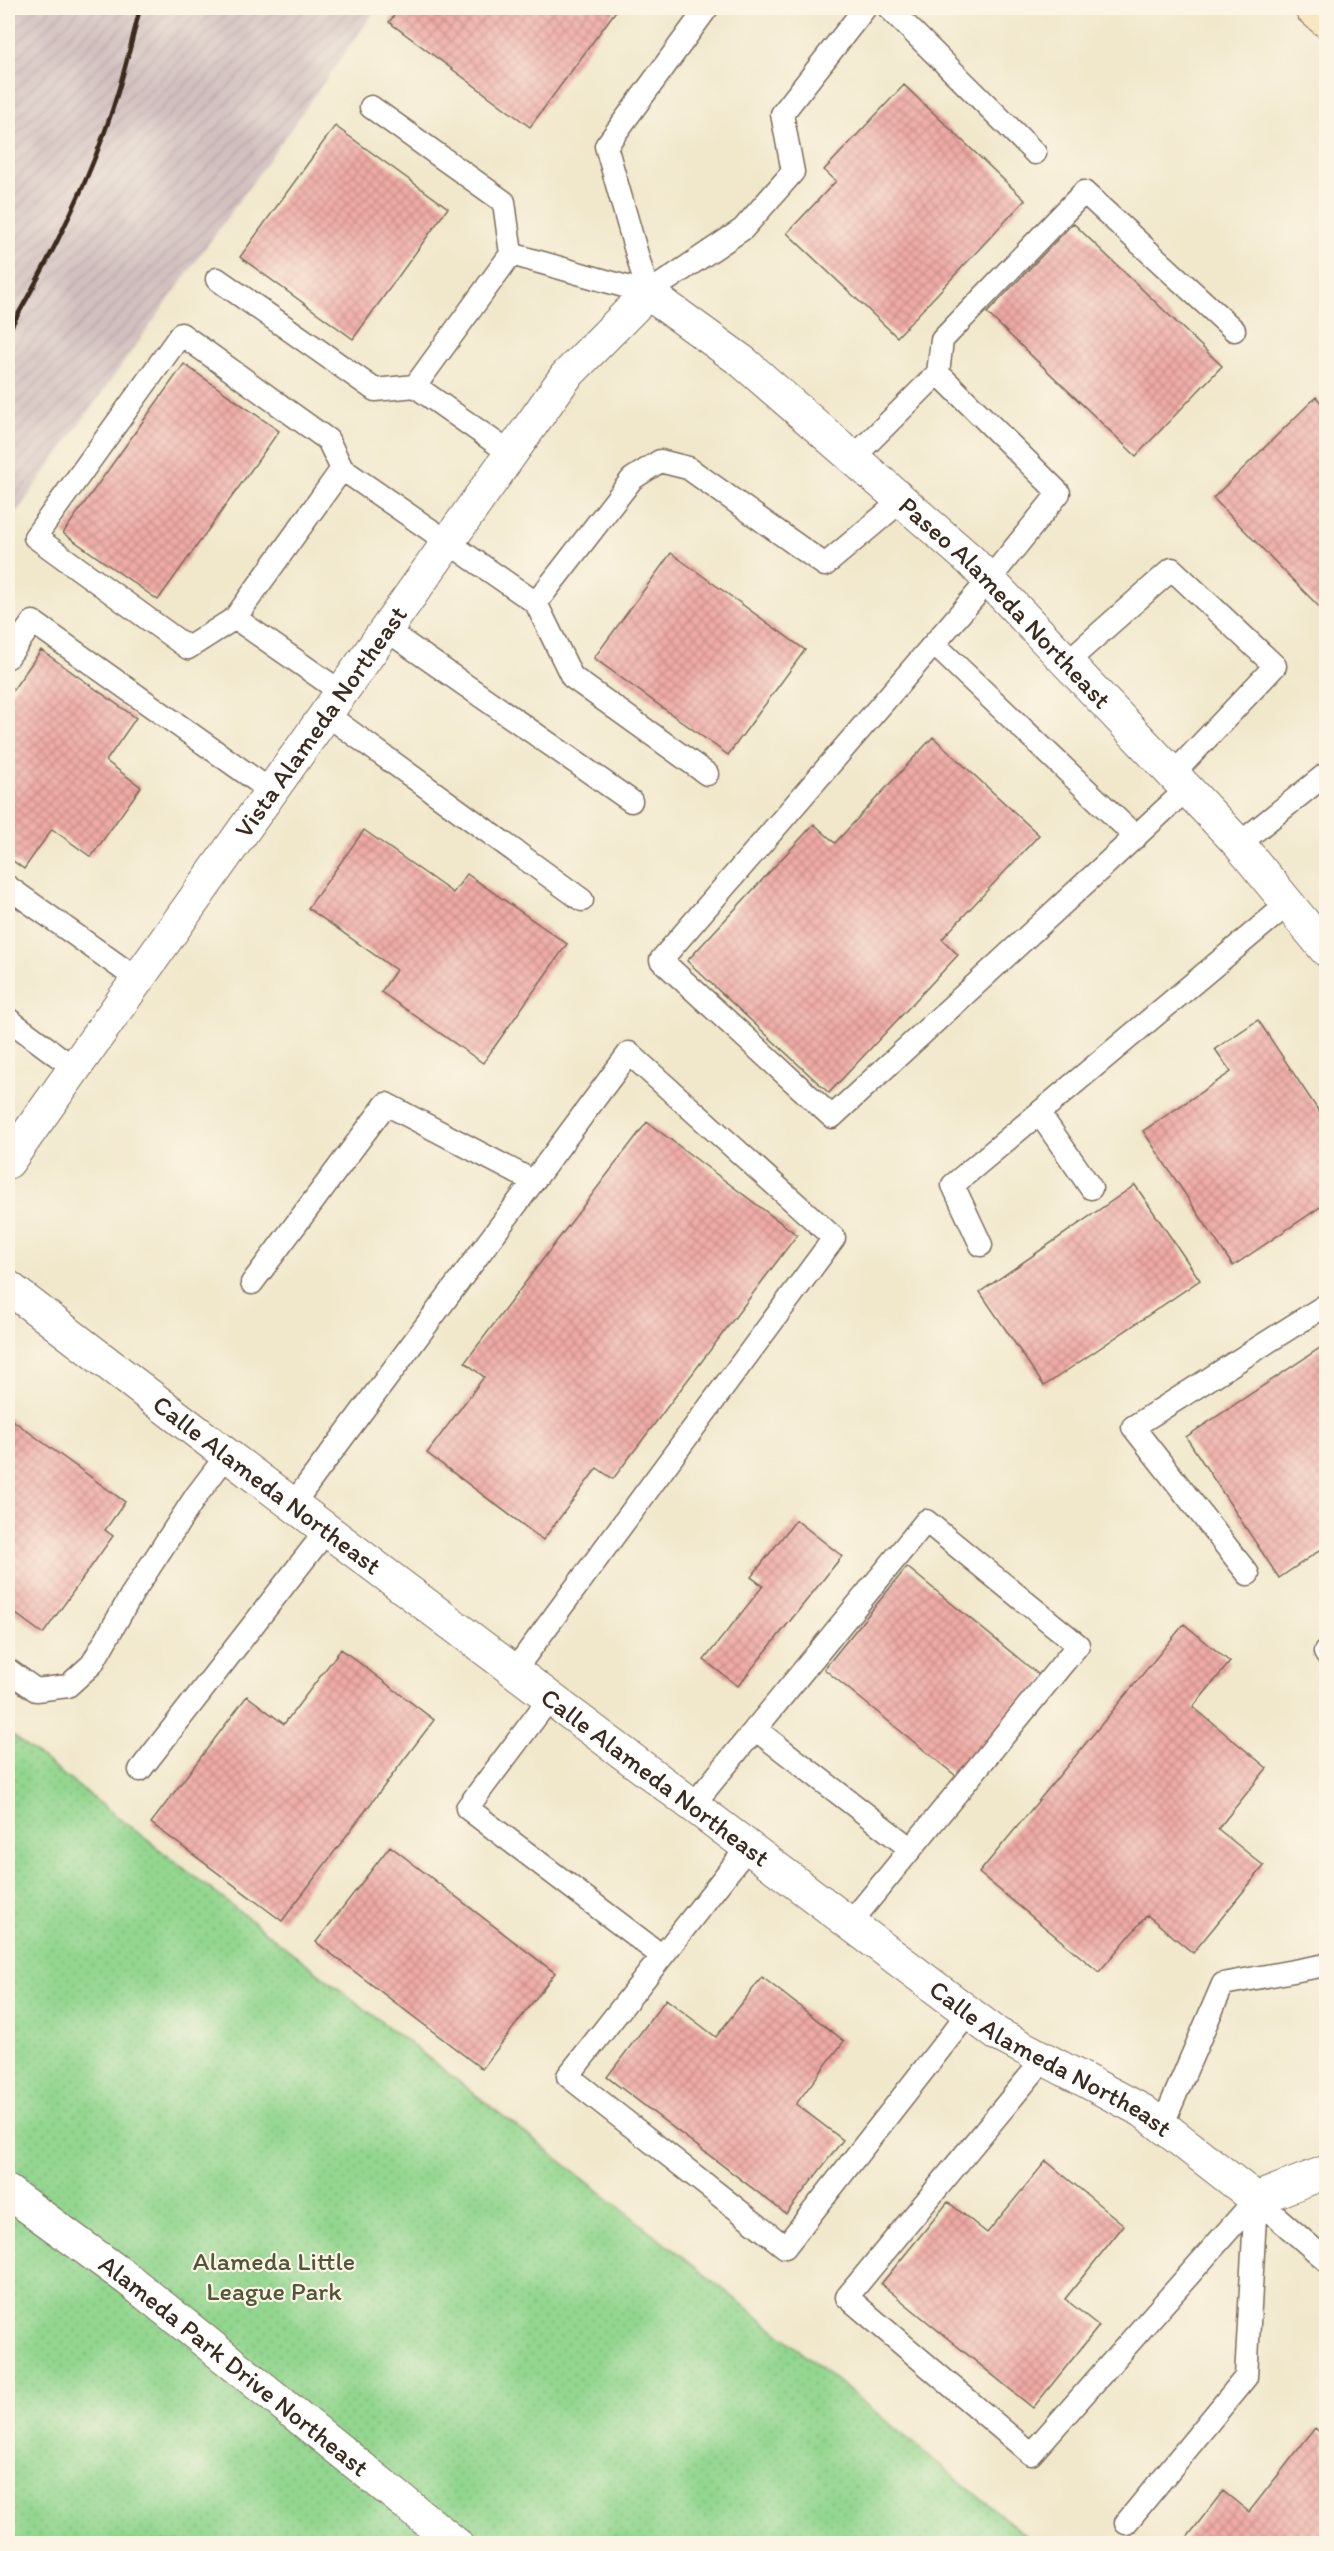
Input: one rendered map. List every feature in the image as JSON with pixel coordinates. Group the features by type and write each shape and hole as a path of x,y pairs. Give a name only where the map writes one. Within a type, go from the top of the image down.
{"street":[{"path":"1311,8 1326,21"},
{"name":"Vista Alameda Northeast","path":"8,1162 566,375 648,293"},
{"name":"Paseo Alameda Northeast","path":"648,293 743,362 902,500 989,580 1239,844 1326,950"},
{"name":"Calle Alameda Northeast","path":"8,1287 227,1455 997,2034 1143,2111 1256,2199"},
{"path":"1256,2199 1326,2172"},
{"name":"Alameda Park Drive Northeast","path":"8,2192 129,2280 456,2544"}],"lane":[{"path":"648,293 606,146 707,8"},
{"path":"511,254 648,293 743,229 793,172 782,114 865,8"},
{"path":"889,8 1035,153"},
{"path":"371,107 504,202 511,254 415,386"},
{"path":"853,458 938,373 942,340 1084,192 1234,330"},
{"path":"218,279 375,390 415,386 510,453"},
{"path":"342,469 235,618 188,648 35,537 182,334 328,440 342,469 536,603 572,676 707,774"},
{"path":"938,373 1059,493 989,580 660,960 832,1117 1136,837 1275,666 1172,569 1067,662"},
{"path":"536,603 632,479 660,461 688,468 825,565 902,500"},
{"path":"235,618 333,703 582,900"},
{"path":"8,657 33,622 271,791"},
{"path":"385,629 631,801"},
{"path":"934,644 1136,837"},
{"path":"1239,844 1326,774"},
{"path":"8,887 137,979"},
{"path":"981,1245 953,1185 1289,903"},
{"path":"8,1019 74,1068"},
{"path":"293,1504 629,1053 834,1238 514,1671"},
{"path":"252,1282 386,1104 533,1181"},
{"path":"1039,1113 1091,1188"},
{"path":"1248,1574 1133,1427 1326,1305"},
{"path":"8,1670 36,1690 68,1686 92,1664 132,1594 196,1496 227,1455"},
{"path":"693,1805 926,1521 1078,1646 851,1922"},
{"path":"140,1770 327,1530"},
{"path":"550,1698 466,1808 662,1956"},
{"path":"755,1729 911,1849"},
{"path":"748,1847 568,2076 784,2247 969,2012"},
{"path":"1162,2126 1223,1984 1326,1965"},
{"path":"1044,2059 847,2297 1031,2454 1256,2199"},
{"path":"1256,2199 1326,2260"},
{"path":"1126,2523 1246,2377 1256,2199"}],"shaded area":[{"path":"8,8 377,8 8,524"}],"green space":[{"name":"Alameda Little League Park","path":"8,1732 557,2158 776,2331 1035,2543 8,2543"}],"building":[{"path":"400,8 618,8 530,127 389,22"},
{"path":"904,85 1025,200 897,337 787,233 836,181 824,170"},
{"path":"335,126 448,208 353,339 240,257"},
{"path":"1073,223 1222,366 1136,456 987,313"},
{"path":"184,364 279,431 158,600 63,533"},
{"path":"1316,397 1326,408 1326,614 1213,498"},
{"path":"671,553 805,650 728,755 594,658"},
{"path":"41,650 136,718 106,761 141,787 91,857 52,829 24,869 8,857 8,697"},
{"path":"933,737 1039,835 942,939 958,955 829,1093 687,961 814,824 835,843"},
{"path":"364,830 453,893 467,874 567,944 483,1063 381,992 396,970 308,908"},
{"path":"1258,1020 1326,1122 1326,1203 1233,1266 1143,1131 1231,1072 1215,1049"},
{"path":"647,1122 797,1235 613,1479 597,1468 543,1540 427,1453 484,1377 465,1362"},
{"path":"1135,1185 1200,1280 1044,1386 980,1292"},
{"path":"1326,1344 1326,1546 1279,1578 1186,1437"},
{"path":"8,1417 125,1502 105,1530 113,1536 43,1634 8,1608"},
{"path":"796,1520 842,1556 738,1686 704,1660 763,1586 751,1577"},
{"path":"907,1567 1044,1679 961,1780 824,1669"},
{"path":"1184,1624 1230,1662 1193,1707 1267,1768 1218,1829 1264,1866 1193,1953 1147,1915 1099,1972 979,1873"},
{"path":"341,1649 434,1720 282,1921 151,1823 247,1696 284,1724"},
{"path":"390,1846 555,1973 482,2069 316,1942"},
{"path":"762,1977 844,2041 796,2104 843,2140 786,2214 607,2077 666,1999 716,2037"},
{"path":"1046,2161 1124,2225 1065,2299 1099,2326 1033,2408 881,2284 948,2202 987,2233"},
{"path":"1315,2428 1326,2438 1326,2544 1182,2544 1223,2491 1249,2512"}],"railway":[{"path":"8,332 61,234 95,157 120,85 140,8"}]}
